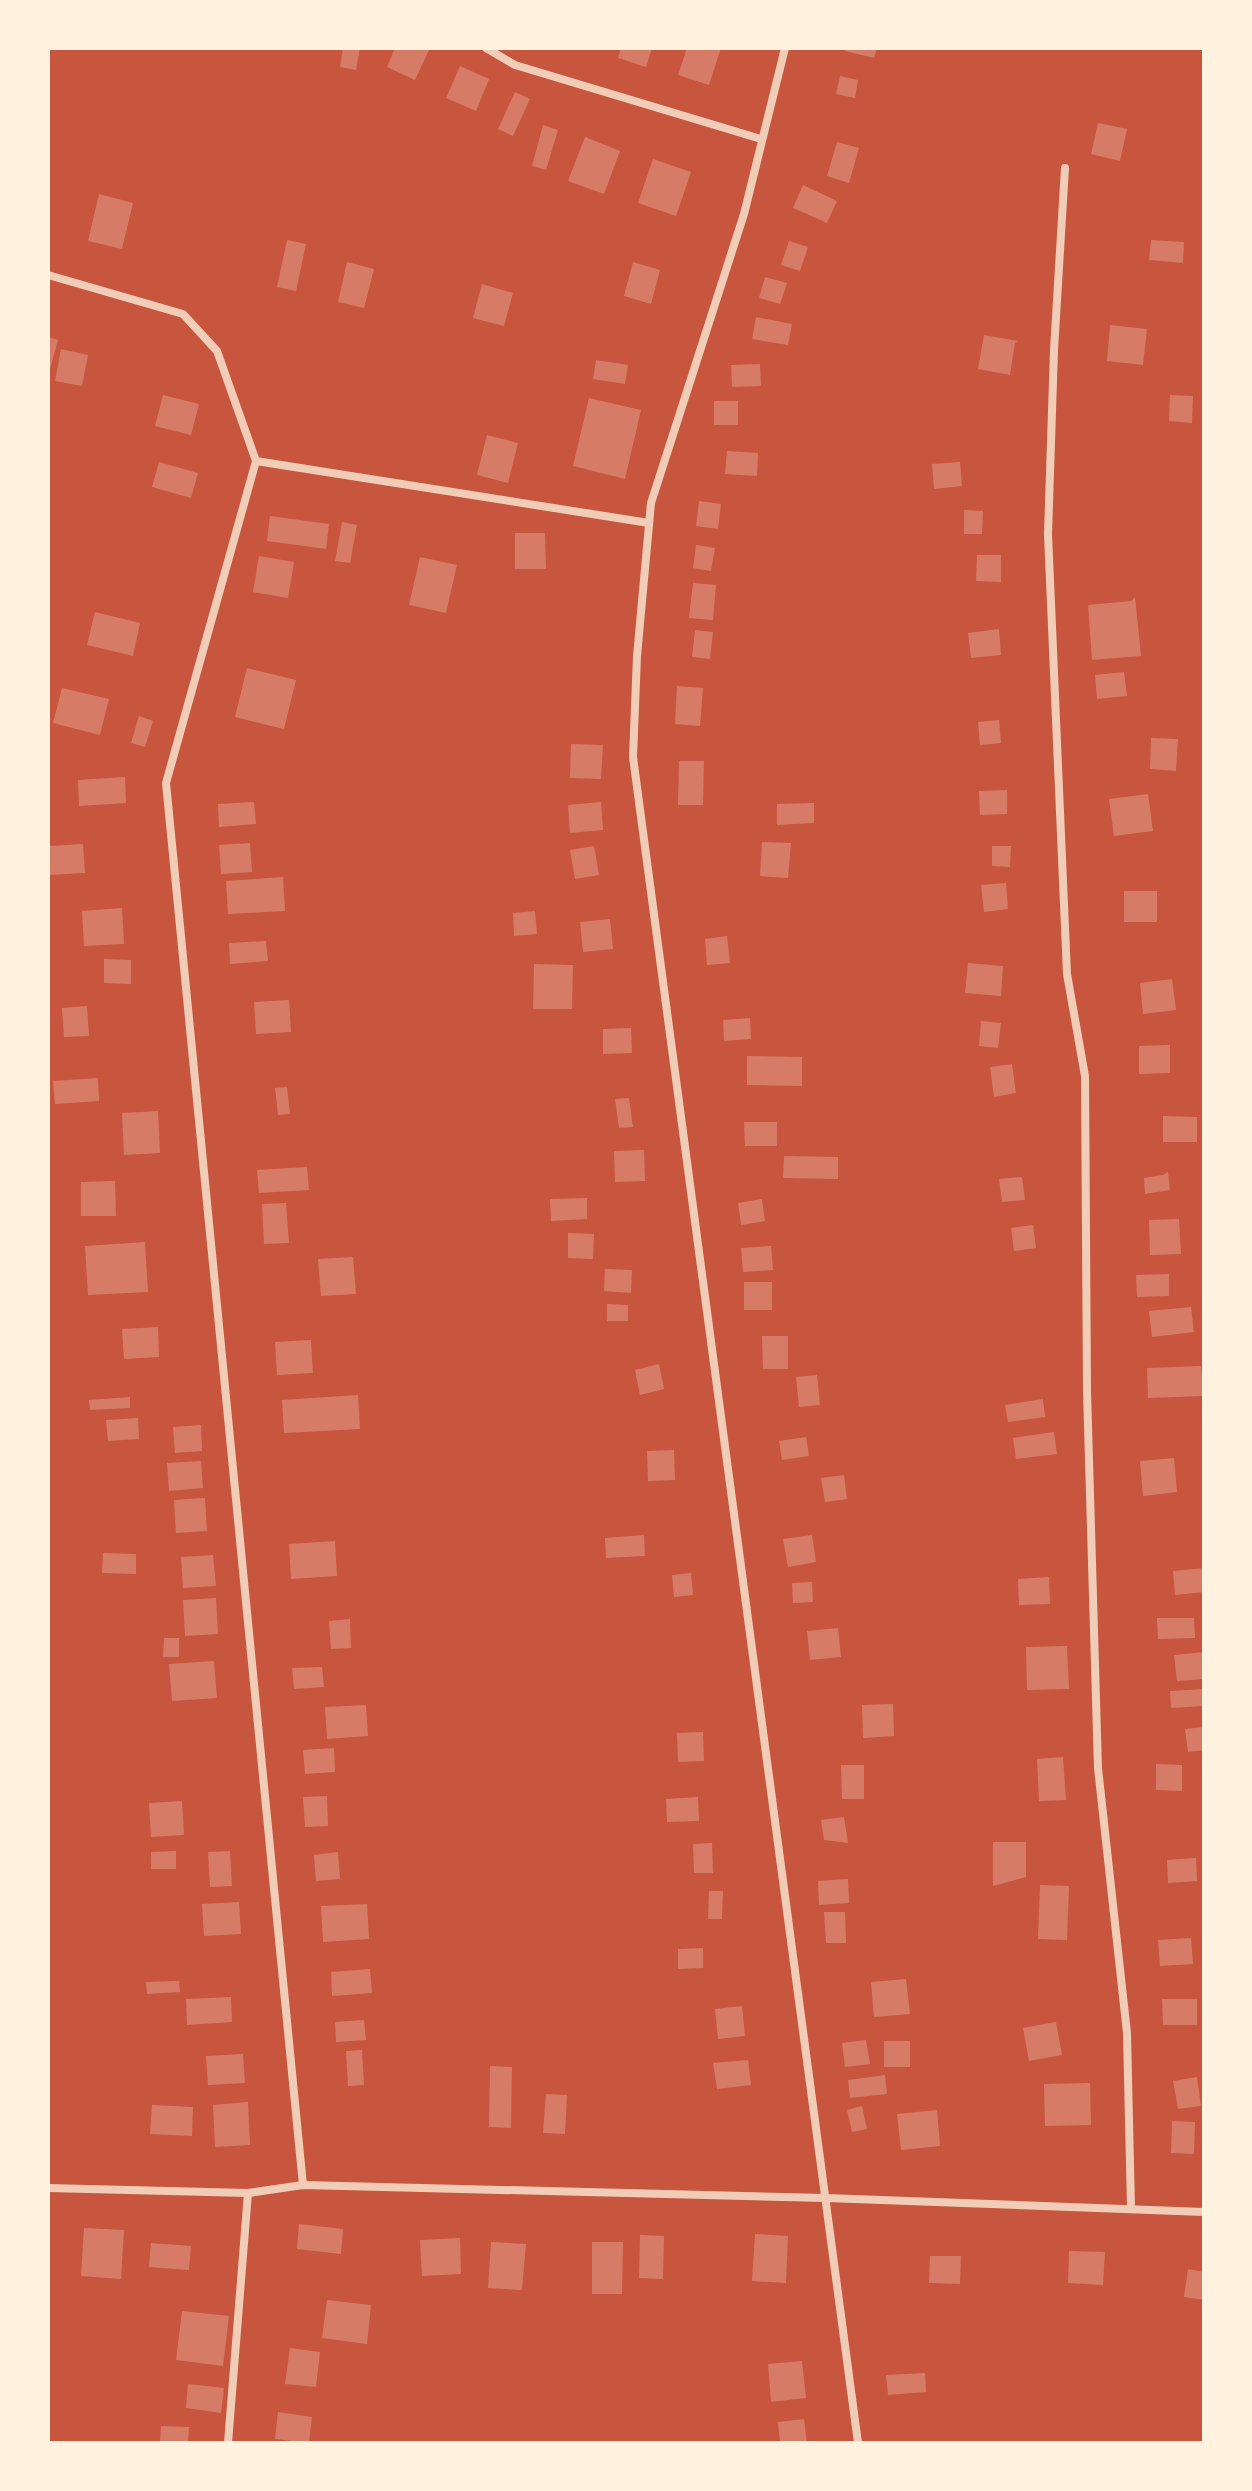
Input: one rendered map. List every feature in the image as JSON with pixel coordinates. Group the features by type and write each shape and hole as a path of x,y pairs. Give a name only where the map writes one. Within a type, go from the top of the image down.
{"street":[{"path":"486,48 515,65 761,139"},
{"path":"785,48 744,214 651,503 637,656 633,757 858,2443"},
{"path":"1065,168 1054,350 1048,534 1067,974 1085,1076 1087,1391 1098,1768 1127,2033 1131,2208"},
{"path":"48,275 183,314 217,351 256,461 166,783 303,2185"},
{"path":"256,461 649,523"},
{"path":"48,2188 248,2193 303,2185 826,2198 1204,2212"},
{"path":"228,2443 248,2193"}],"building":[{"path":"343,48 360,48 356,70 340,67"},
{"path":"395,48 430,48 415,80 387,67"},
{"path":"621,48 652,48 646,67 618,58"},
{"path":"687,48 721,48 709,85 678,75"},
{"path":"846,48 877,48 874,58 845,51"},
{"path":"460,66 489,79 476,111 446,98"},
{"path":"840,76 858,80 855,98 836,94"},
{"path":"515,92 530,99 513,136 498,129"},
{"path":"1098,123 1127,129 1120,161 1091,154"},
{"path":"543,125 558,130 546,170 532,166"},
{"path":"585,137 620,151 604,194 568,181"},
{"path":"837,142 859,148 849,183 827,176"},
{"path":"653,159 691,172 676,216 638,203"},
{"path":"803,185 837,201 827,223 793,208"},
{"path":"99,194 133,203 122,249 88,241"},
{"path":"287,240 306,244 296,291 277,287"},
{"path":"1151,240 1184,242 1183,263 1149,260"},
{"path":"789,241 808,247 800,271 781,265"},
{"path":"347,262 374,269 364,308 338,302"},
{"path":"633,262 660,270 651,304 624,296"},
{"path":"765,277 787,283 780,304 759,298"},
{"path":"482,284 513,293 504,326 473,318"},
{"path":"756,317 792,324 788,345 752,339"},
{"path":"1110,325 1147,329 1143,365 1107,361"},
{"path":"984,335 1018,341 1015,343 1010,375 978,369"},
{"path":"48,337 58,340 49,373 48,373"},
{"path":"61,349 88,355 82,386 55,381"},
{"path":"596,360 628,365 625,384 593,379"},
{"path":"760,364 761,386 732,387 731,365"},
{"path":"163,395 199,404 191,435 155,426"},
{"path":"1170,395 1193,396 1192,423 1169,421"},
{"path":"589,398 641,410 625,479 573,466"},
{"path":"714,401 738,401 738,425 714,425"},
{"path":"487,435 518,443 508,483 477,475"},
{"path":"727,451 758,453 757,476 725,474"},
{"path":"159,462 198,473 191,498 152,487"},
{"path":"960,462 962,486 934,489 932,464"},
{"path":"699,501 721,504 718,529 696,526"},
{"path":"964,510 983,511 982,534 964,534"},
{"path":"270,516 329,524 326,549 267,541"},
{"path":"342,522 357,525 350,563 335,561"},
{"path":"515,533 545,533 546,569 515,569"},
{"path":"696,545 715,548 711,571 693,568"},
{"path":"977,555 1001,555 1001,582 976,581"},
{"path":"259,556 294,562 288,598 253,592"},
{"path":"420,557 457,565 446,613 409,605"},
{"path":"693,583 716,585 713,620 689,618"},
{"path":"1135,597 1141,656 1092,660 1088,605 1131,601"},
{"path":"95,612 140,623 133,656 87,645"},
{"path":"999,629 1001,655 971,658 968,633"},
{"path":"695,630 713,632 710,659 692,657"},
{"path":"247,668 296,680 284,729 235,717"},
{"path":"1124,672 1127,696 1097,699 1095,675"},
{"path":"677,686 703,688 700,726 675,724"},
{"path":"62,688 109,699 100,735 53,723"},
{"path":"139,716 153,721 145,747 131,743"},
{"path":"999,720 1001,743 980,745 978,722"},
{"path":"1151,738 1178,739 1176,771 1150,769"},
{"path":"571,744 603,745 601,779 570,778"},
{"path":"679,761 704,761 703,805 678,805"},
{"path":"125,777 126,803 79,806 78,780"},
{"path":"1007,790 1007,814 980,815 979,791"},
{"path":"1148,794 1153,831 1114,836 1109,799"},
{"path":"254,802 256,824 219,827 218,804"},
{"path":"601,802 603,830 570,833 568,805"},
{"path":"814,803 814,823 777,825 777,804"},
{"path":"762,842 791,843 788,878 760,876"},
{"path":"250,843 252,872 221,874 219,845"},
{"path":"83,844 85,873 48,875 48,846"},
{"path":"594,846 599,875 575,879 570,850"},
{"path":"992,846 1011,846 1010,867 992,866"},
{"path":"283,877 285,911 228,914 226,881"},
{"path":"1006,883 1008,909 984,912 981,885"},
{"path":"1124,891 1157,891 1157,922 1124,922"},
{"path":"122,908 124,944 84,946 82,911"},
{"path":"535,911 537,934 514,936 513,913"},
{"path":"610,919 613,949 583,952 580,922"},
{"path":"727,936 730,963 707,965 705,939"},
{"path":"266,941 268,961 230,964 229,943"},
{"path":"104,959 131,960 131,984 104,983"},
{"path":"968,963 1003,966 1001,996 965,993"},
{"path":"534,964 573,965 572,1009 533,1009"},
{"path":"1172,979 1176,1010 1143,1014 1140,983"},
{"path":"289,1000 291,1032 256,1034 254,1002"},
{"path":"87,1006 89,1036 64,1037 62,1008"},
{"path":"750,1018 751,1039 724,1041 723,1020"},
{"path":"981,1021 1001,1023 998,1048 979,1046"},
{"path":"631,1028 632,1053 603,1054 603,1029"},
{"path":"1170,1045 1170,1073 1139,1074 1139,1046"},
{"path":"747,1056 802,1057 802,1086 747,1085"},
{"path":"1012,1064 1016,1093 994,1097 990,1067"},
{"path":"98,1078 99,1101 55,1104 53,1081"},
{"path":"287,1087 290,1114 278,1115 275,1088"},
{"path":"629,1098 633,1127 619,1128 615,1099"},
{"path":"158,1111 160,1153 124,1155 122,1113"},
{"path":"1163,1116 1197,1117 1197,1142 1163,1142"},
{"path":"744,1122 777,1122 777,1146 745,1146"},
{"path":"644,1150 645,1181 615,1182 614,1151"},
{"path":"784,1156 838,1157 838,1179 783,1178"},
{"path":"307,1167 309,1190 259,1193 257,1170"},
{"path":"1168,1172 1170,1190 1145,1194 1144,1178"},
{"path":"1022,1177 1025,1200 1002,1202 999,1179"},
{"path":"115,1181 116,1216 81,1216 81,1182"},
{"path":"587,1198 587,1219 551,1221 550,1199"},
{"path":"762,1199 765,1221 741,1225 738,1203"},
{"path":"286,1203 289,1243 264,1244 262,1204"},
{"path":"1179,1219 1181,1254 1150,1255 1149,1220"},
{"path":"1033,1225 1036,1248 1014,1251 1011,1228"},
{"path":"568,1233 594,1234 593,1259 568,1258"},
{"path":"145,1242 148,1292 88,1295 85,1246"},
{"path":"771,1246 773,1270 743,1272 741,1248"},
{"path":"353,1257 356,1294 321,1296 318,1259"},
{"path":"605,1269 632,1270 631,1293 604,1291"},
{"path":"1169,1274 1169,1296 1137,1297 1136,1275"},
{"path":"744,1282 772,1282 772,1310 744,1310"},
{"path":"607,1304 628,1305 628,1321 607,1321"},
{"path":"1191,1307 1194,1332 1152,1337 1149,1311"},
{"path":"158,1327 159,1357 124,1359 122,1329"},
{"path":"762,1336 788,1336 788,1369 763,1369"},
{"path":"311,1340 313,1373 277,1375 275,1342"},
{"path":"659,1364 664,1389 640,1395 635,1370"},
{"path":"1201,1366 1203,1396 1148,1398 1147,1368"},
{"path":"817,1375 820,1405 799,1407 796,1377"},
{"path":"358,1395 360,1429 284,1433 282,1400"},
{"path":"130,1397 130,1408 90,1410 89,1400"},
{"path":"1043,1399 1045,1417 1008,1422 1005,1405"},
{"path":"138,1418 139,1439 108,1441 106,1420"},
{"path":"201,1425 202,1451 175,1453 173,1427"},
{"path":"1054,1432 1057,1454 1016,1459 1013,1438"},
{"path":"806,1437 809,1456 782,1460 779,1441"},
{"path":"674,1450 675,1480 648,1481 647,1451"},
{"path":"1174,1458 1177,1492 1143,1496 1140,1461"},
{"path":"201,1461 203,1488 169,1491 167,1463"},
{"path":"844,1475 847,1499 825,1502 821,1478"},
{"path":"205,1498 207,1531 176,1533 174,1500"},
{"path":"644,1535 645,1556 606,1558 605,1538"},
{"path":"812,1535 816,1562 788,1567 783,1539"},
{"path":"335,1541 337,1576 291,1579 289,1544"},
{"path":"103,1553 136,1554 136,1574 102,1573"},
{"path":"213,1555 216,1586 183,1588 181,1557"},
{"path":"1204,1568 1204,1592 1175,1595 1173,1571"},
{"path":"691,1573 693,1595 674,1597 672,1575"},
{"path":"1049,1577 1050,1604 1019,1605 1018,1579"},
{"path":"812,1582 813,1602 793,1603 792,1583"},
{"path":"216,1598 218,1634 185,1636 183,1600"},
{"path":"1157,1618 1194,1618 1195,1638 1158,1639"},
{"path":"350,1619 351,1648 331,1649 329,1621"},
{"path":"838,1628 841,1657 810,1660 807,1631"},
{"path":"164,1638 179,1638 179,1657 163,1657"},
{"path":"1067,1646 1069,1689 1027,1690 1026,1647"},
{"path":"1204,1652 1204,1679 1177,1681 1174,1655"},
{"path":"214,1661 217,1698 172,1701 169,1664"},
{"path":"322,1667 324,1687 294,1689 292,1668"},
{"path":"1204,1689 1204,1706 1171,1708 1170,1691"},
{"path":"893,1704 894,1736 863,1738 862,1705"},
{"path":"366,1705 368,1736 327,1739 325,1707"},
{"path":"1204,1727 1204,1750 1188,1752 1185,1729"},
{"path":"703,1732 704,1761 678,1762 677,1733"},
{"path":"334,1748 335,1772 305,1774 303,1750"},
{"path":"1063,1757 1066,1800 1039,1801 1037,1759"},
{"path":"1156,1764 1182,1765 1182,1791 1156,1790"},
{"path":"841,1765 864,1765 864,1799 842,1799"},
{"path":"327,1796 328,1826 305,1827 303,1797"},
{"path":"698,1797 699,1821 667,1822 666,1799"},
{"path":"182,1801 184,1835 151,1837 149,1803"},
{"path":"844,1817 848,1843 824,1840 821,1820"},
{"path":"993,1842 1026,1842 1026,1877 993,1886"},
{"path":"712,1843 713,1873 694,1873 693,1844"},
{"path":"176,1851 176,1869 151,1869 151,1852"},
{"path":"230,1851 232,1886 210,1887 208,1852"},
{"path":"338,1852 340,1879 316,1881 314,1855"},
{"path":"1196,1858 1197,1881 1168,1883 1167,1860"},
{"path":"848,1879 849,1903 819,1905 818,1881"},
{"path":"1040,1885 1069,1886 1067,1940 1038,1939"},
{"path":"709,1891 723,1891 722,1919 708,1919"},
{"path":"239,1902 241,1934 204,1936 202,1904"},
{"path":"367,1904 369,1939 323,1942 321,1906"},
{"path":"824,1912 845,1912 846,1943 826,1943"},
{"path":"1191,1938 1193,1964 1160,1966 1158,1940"},
{"path":"703,1948 703,1968 678,1969 678,1949"},
{"path":"370,1969 372,1993 332,1996 331,1972"},
{"path":"906,1979 910,2014 874,2017 871,1982"},
{"path":"179,1981 180,1992 147,1994 146,1982"},
{"path":"231,1997 232,2022 187,2025 186,1999"},
{"path":"1162,1999 1197,1999 1197,2025 1163,2025"},
{"path":"742,2006 745,2036 718,2039 715,2009"},
{"path":"364,2020 366,2040 336,2042 335,2022"},
{"path":"1056,2022 1062,2055 1029,2061 1023,2028"},
{"path":"866,2040 870,2064 845,2067 842,2043"},
{"path":"884,2041 910,2041 910,2067 884,2067"},
{"path":"362,2050 364,2085 348,2086 346,2051"},
{"path":"243,2054 245,2083 208,2085 206,2056"},
{"path":"748,2060 751,2085 717,2089 713,2063"},
{"path":"490,2066 512,2067 511,2128 489,2127"},
{"path":"885,2075 887,2094 850,2098 848,2080"},
{"path":"1197,2077 1201,2106 1178,2109 1173,2081"},
{"path":"1090,2083 1091,2125 1045,2126 1044,2084"},
{"path":"546,2094 567,2095 565,2134 543,2133"},
{"path":"248,2102 250,2145 215,2147 213,2105"},
{"path":"152,2105 193,2107 192,2136 150,2134"},
{"path":"862,2106 867,2129 852,2132 847,2110"},
{"path":"937,2110 940,2146 901,2150 897,2114"},
{"path":"1172,2121 1195,2122 1194,2154 1171,2153"},
{"path":"299,2224 343,2229 341,2254 297,2249"},
{"path":"84,2228 124,2230 121,2279 81,2276"},
{"path":"755,2234 788,2236 786,2283 752,2281"},
{"path":"640,2235 664,2236 663,2279 639,2278"},
{"path":"460,2238 461,2274 422,2276 420,2240"},
{"path":"491,2242 526,2244 522,2290 488,2288"},
{"path":"592,2242 623,2242 622,2294 592,2294"},
{"path":"151,2243 191,2246 189,2270 149,2267"},
{"path":"1069,2251 1105,2252 1103,2285 1068,2283"},
{"path":"930,2256 961,2256 960,2284 929,2283"},
{"path":"1188,2269 1204,2272 1204,2300 1184,2297"},
{"path":"327,2300 371,2305 367,2344 322,2338"},
{"path":"182,2311 229,2316 223,2366 176,2360"},
{"path":"290,2348 320,2352 316,2387 285,2384"},
{"path":"802,2361 806,2398 771,2402 768,2364"},
{"path":"925,2373 926,2392 888,2395 886,2375"},
{"path":"188,2384 224,2388 221,2413 186,2408"},
{"path":"278,2412 312,2417 309,2443 275,2439"},
{"path":"804,2419 807,2443 780,2443 778,2422"},
{"path":"161,2426 189,2427 188,2443 160,2443"}]}
